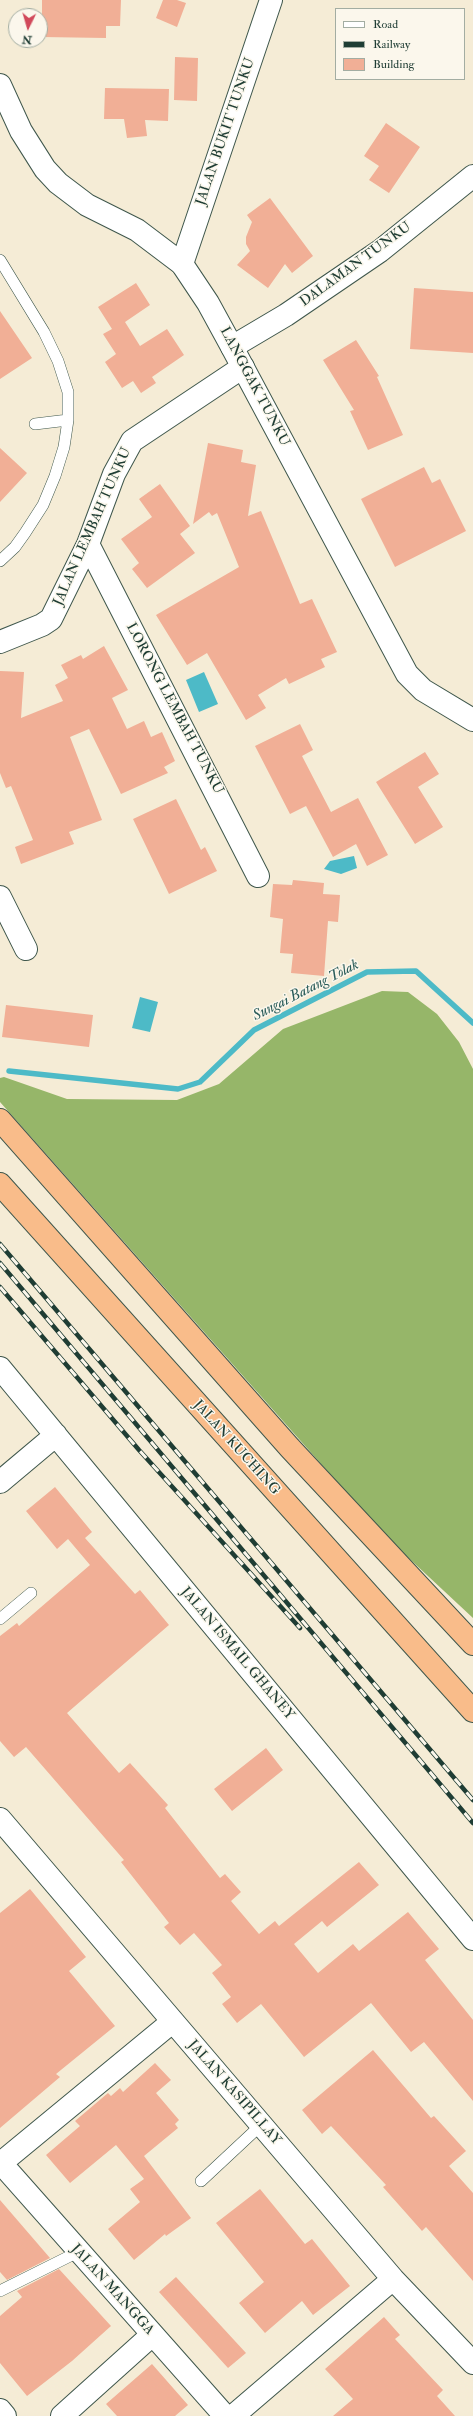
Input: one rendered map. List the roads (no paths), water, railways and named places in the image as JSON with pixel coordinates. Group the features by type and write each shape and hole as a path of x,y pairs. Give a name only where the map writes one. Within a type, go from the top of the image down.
{"highway":[{"path":"0,1120 290,1448 473,1644"},
{"name":"JALAN KUCHING","path":"0,1184 473,1711"}],"street":[{"name":"JALAN BUKIT TUNKU","path":"182,264 272,0"},
{"name":"LANGGAK TUNKU","path":"0,86 21,131 45,169 58,183 87,205 137,230 182,264 208,303 407,674 423,690 473,720"},
{"name":"DALAMAN TUNKU","path":"232,347 286,315 380,251 473,176"},
{"name":"JALAN LEMBAH TUNKU","path":"0,642 42,625 51,618 88,544 114,474 132,441 243,367"},
{"name":"LORONG LEMBAH TUNKU","path":"88,544 258,876"},
{"path":"0,897 26,949"},
{"name":"JALAN ISMAIL GHANEY","path":"0,1368 473,1939"},
{"path":"0,1482 56,1435"},
{"name":"JALAN KASIPILLAY","path":"0,1819 393,2279 473,2363"},
{"path":"0,2162 172,2022"},
{"name":"JALAN MANGGA","path":"0,2162 152,2336 225,2416"},
{"path":"233,2416 393,2279"},
{"path":"62,2416 152,2336"},
{"path":"0,2410 5,2416"}],"lane":[{"path":"0,260 58,361 68,392 68,420 64,447 43,505 15,547 0,561"},
{"path":"35,424 68,420"},
{"path":"0,1619 31,1593"},
{"path":"201,2181 261,2125"},
{"path":"0,2291 78,2252"}],"water":[{"path":"204,672 218,704 199,712 186,680"},
{"path":"354,856 357,868 341,874 324,869 330,861"},
{"path":"140,997 158,1002 150,1032 132,1028"}],"waterway":[{"name":"Sungai Batang Tolak","path":"9,1071 178,1089 200,1082 254,1030 367,972 416,971 473,1023"}],"railway":[{"path":"0,1244 473,1800"},
{"path":"0,1263 473,1823"},
{"path":"0,1287 139,1450 300,1628"}]}
